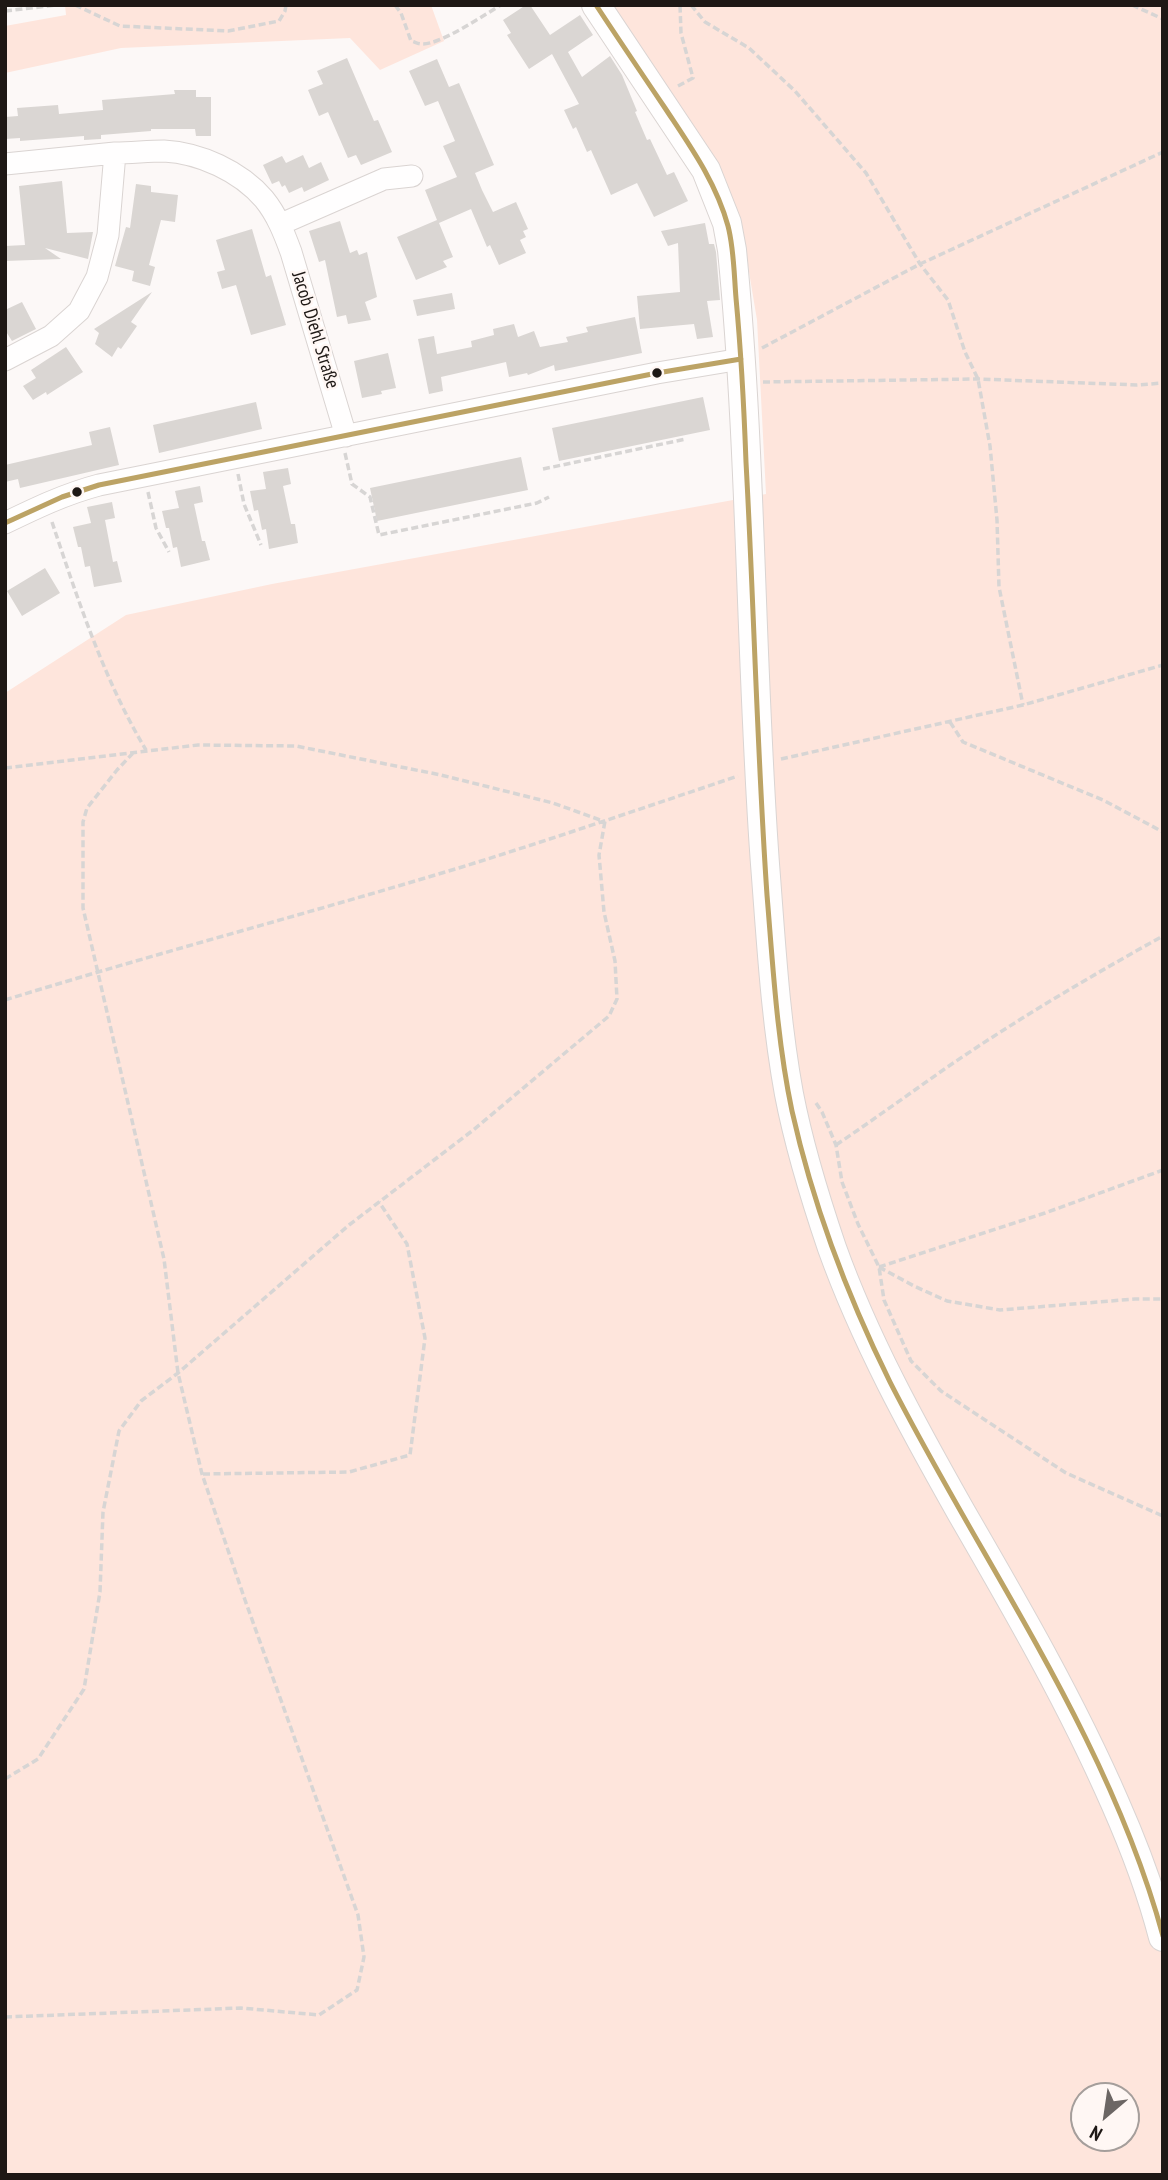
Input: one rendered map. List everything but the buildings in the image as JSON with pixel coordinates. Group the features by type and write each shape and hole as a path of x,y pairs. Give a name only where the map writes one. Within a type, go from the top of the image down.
{"street":[{"path":"596,5 706,170 727,223 732,250 742,371 758,769 772,957 788,1091 802,1151 833,1251 874,1346 903,1407 1049,1667 1094,1756 1140,1866 1163,1937"},
{"name":"Jacob Diehl Straße","path":"5,164 165,151 203,158 240,177 264,199 281,224 346,446"},
{"path":"5,360 51,336 79,311 85,300 97,277 108,235 115,153"},
{"path":"281,224 384,179 412,176"},
{"path":"5,523 46,503 88,488 346,446 657,373 742,371"}],"path":[{"path":"5,11 57,5"},
{"path":"75,5 120,26 228,31 279,21 286,5"},
{"path":"395,5 401,13 411,41 422,44 433,43 466,27 501,5"},
{"path":"657,95 694,78 681,33 680,5"},
{"path":"691,5 705,22 749,48 795,91 866,173 920,264 948,300 965,352 978,379 990,446 997,520 999,587 1023,705"},
{"path":"1132,5 1163,19"},
{"path":"742,371 920,264 1163,152"},
{"path":"742,371 1137,385 1163,383"},
{"path":"543,469 686,439"},
{"path":"346,446 352,484 370,497 379,535 537,503 549,498"},
{"path":"238,477 244,504 261,545"},
{"path":"149,494 156,528 169,552"},
{"path":"51,520 96,647 130,724 146,751"},
{"path":"786,757 1023,705 1163,665"},
{"path":"950,722 963,742 1103,800 1163,832"},
{"path":"5,768 198,745 296,746 441,775 553,803 604,821"},
{"path":"5,2017 241,2008 320,2015 357,1990 364,1957 358,1914 202,1474 178,1373 164,1259 83,908 83,822 87,808 134,752"},
{"path":"5,1000 460,867 758,769"},
{"path":"5,1779 38,1759 84,1689 100,1592 103,1512 119,1431 141,1401 178,1373 349,1226 472,1131 609,1016 617,999 598,855 604,821"},
{"path":"1163,936 1090,976 947,1067 836,1145 842,1182 879,1267 884,1300 911,1361 941,1391 1066,1473 1163,1516"},
{"path":"879,1267 1045,1213 1163,1170"},
{"path":"202,1474 349,1472 410,1455 425,1338 407,1244 379,1202"},
{"path":"879,1267 947,1301 1000,1310 1163,1299"}],"shaded area":[{"path":"65,5 431,5 444,41 380,70 350,38 121,48 5,73 5,26 66,15"},
{"path":"612,5 1163,5 1163,2175 5,2175 5,693 126,615 272,584 766,494 757,320 742,230 725,178"}],"transit line":[{"path":"596,5 701,165 717,194 730,235 742,380 767,895 779,1030 787,1084 810,1181 846,1283 890,1382 1041,1652 1110,1790 1139,1862 1163,1936"},
{"path":"5,523 62,497 99,485 657,373 741,359"}]}
